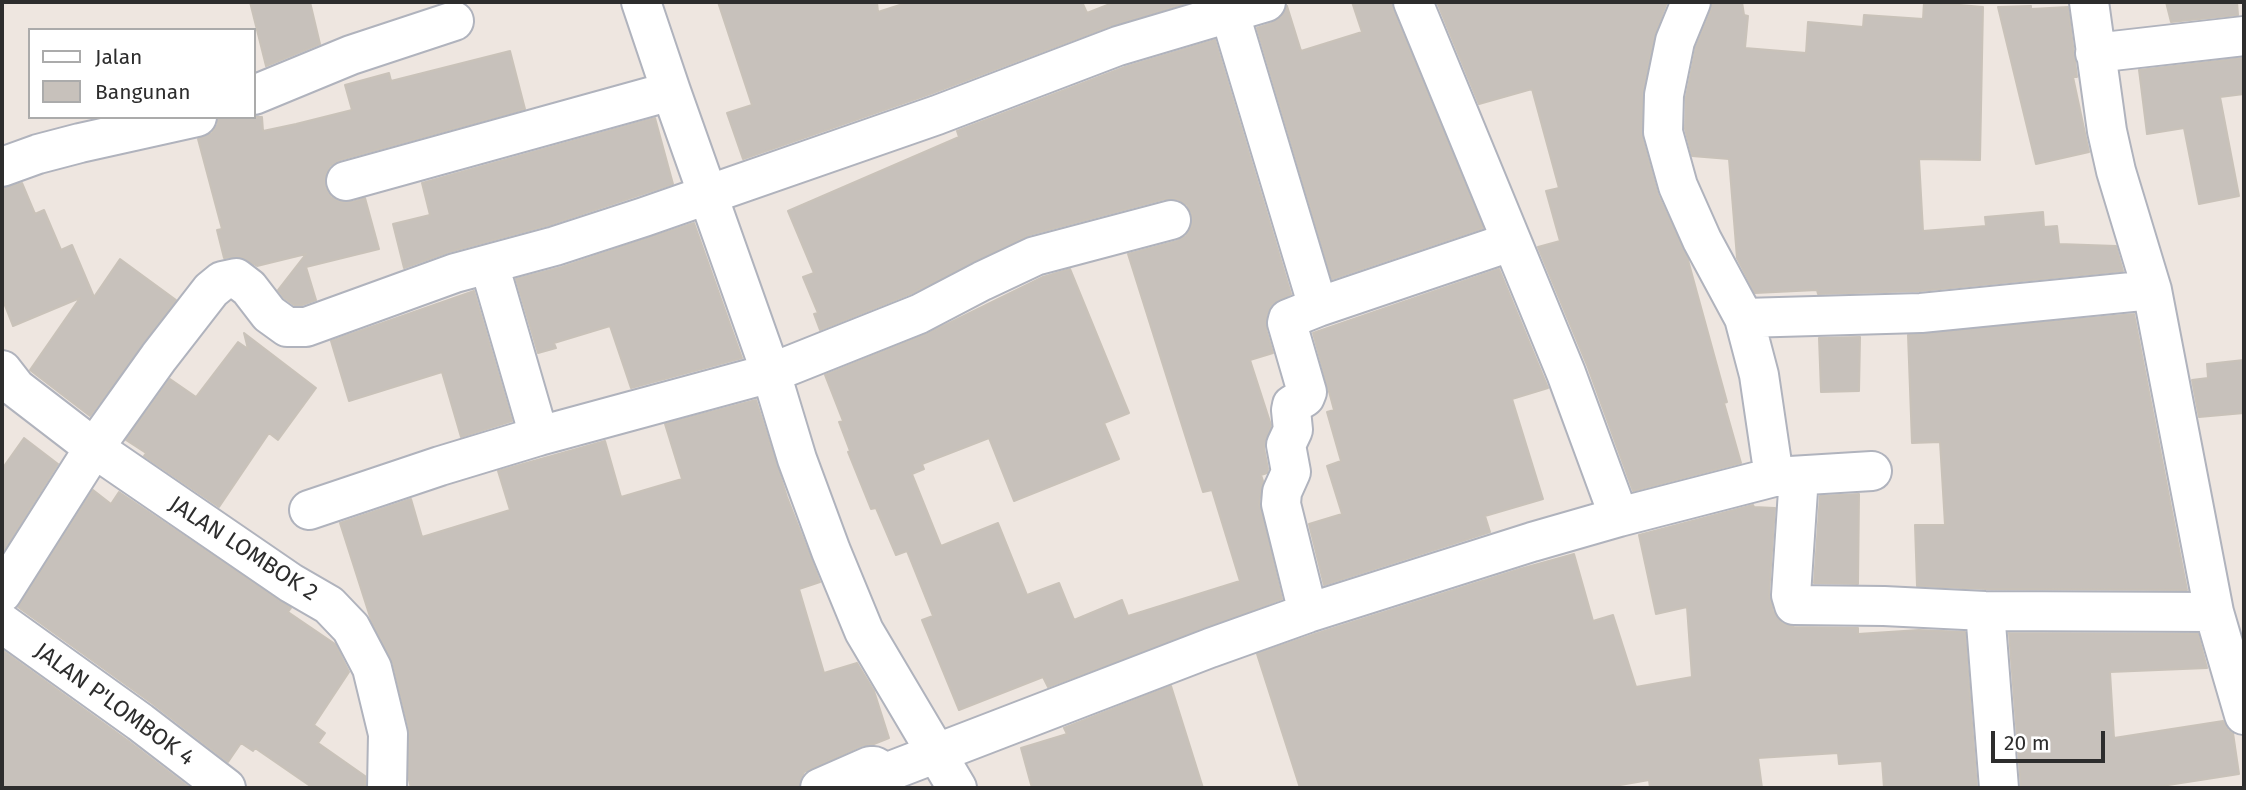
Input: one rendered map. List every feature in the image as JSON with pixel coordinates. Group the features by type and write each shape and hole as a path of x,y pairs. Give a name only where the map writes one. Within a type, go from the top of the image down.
{"street":[{"path":"641,2 831,551 864,631 957,788"},
{"path":"2,593 94,448 159,357 211,290 222,281 236,278 249,288 269,314 287,327 306,327 455,273 555,246 937,115 1118,46 1266,2"},
{"path":"1413,2 1566,373 1619,517"},
{"path":"1691,2 1675,41 1664,95 1663,132 1678,186 1702,240 1744,318 1786,476 1791,595 1794,605 1984,611 2214,612"},
{"path":"2089,2 2107,131 2116,171 2152,290 2214,612 2243,705"},
{"path":"1230,14 1318,307"},
{"path":"256,94 351,55 454,21"},
{"path":"2095,53 2244,36"},
{"path":"345,181 670,91"},
{"path":"2,167 80,143 188,119"},
{"path":"309,510 539,436 771,373 919,314 1035,257 1171,220"},
{"path":"1308,613 1281,498 1291,472 1286,445 1293,430 1292,405 1305,397 1307,392 1288,319 1510,242"},
{"path":"489,264 539,436"},
{"path":"1744,318 1921,313 2152,290"},
{"name":"JALAN LOMBOK 2","path":"2,370 16,388 94,448 291,583 329,605 351,628 372,668 388,734 387,788"},
{"path":"820,788 870,766 888,772 1308,613 1454,566 1619,517 1786,476 1872,471"},
{"path":"1984,611 1999,788"},
{"name":"JALAN P'LOMBOK 4","path":"2,623 140,722 226,788"}],"building":[{"path":"250,2 310,2 320,44 266,66"},
{"path":"718,2 877,2 878,12 909,2 1082,2 1087,13 1115,2 1190,2 1110,26 930,94 743,159 727,113 752,105"},
{"path":"1352,2 1392,2 1483,228 1332,279 1257,28 1281,17 1287,6 1301,51 1362,32"},
{"path":"1437,2 1667,2 1654,37 1643,91 1642,137 1658,195 1688,260 1741,463 1633,491 1587,365 1538,247 1560,241 1546,191 1559,188 1532,89 1479,104"},
{"path":"1712,2 1742,2 1744,15 1748,16 1745,48 1806,53 1808,22 1863,27 1864,15 1923,19 1924,2 1983,7 1980,160 1919,159 1923,231 1986,226 1985,217 2043,212 2044,227 2057,226 2059,244 2116,246 2123,271 1920,291 1818,294 1817,290 1755,293 1737,258 1729,159 1692,156 1685,129 1686,97 1696,47"},
{"path":"2166,2 2237,2 2238,15 2171,22"},
{"path":"2031,6 2031,9 2068,7 2077,77 2073,77 2089,152 2036,164 1998,7"},
{"path":"1215,40 1291,294 1272,304 1267,314 1266,329 1273,353 1250,360 1271,425 1264,448 1268,469 1267,473 1261,475 1263,481 1259,503 1282,599 1048,687 1043,677 959,710 922,620 933,616 907,551 896,555 876,508 871,509 848,452 850,451 839,422 843,421 825,375 927,334 1043,277 1070,269 1129,413 1104,423 1119,459 1014,501 989,438 922,464 924,469 912,474 941,546 998,523 1027,595 1059,583 1074,620 1122,600 1128,616 1240,581 1212,490 1203,492 1128,254 1177,241 1186,236 1192,226 1192,214 1187,205 1177,199 1165,199 1029,235 910,294 820,330 814,314 818,313 803,277 814,273 788,211 959,137 957,131 1125,67"},
{"path":"510,51 525,109 340,160 330,166 325,176 325,187 331,197 340,202 365,198 379,249 306,267 316,300 294,305 278,290 306,254 257,266 241,257 224,258 217,230 222,229 198,139 212,133 218,119 262,117 263,131 352,110 345,85 389,73 391,81"},
{"path":"2243,58 2244,94 2220,97 2239,196 2199,204 2184,128 2147,134 2139,70"},
{"path":"655,118 673,184 549,225 449,252 404,268 393,224 430,215 422,183"},
{"path":"22,183 35,214 44,210 61,250 72,245 94,297 120,259 176,300 90,416 30,370 80,298 13,326 2,298 2,188"},
{"path":"694,223 742,358 631,388 610,326 554,343 556,348 538,353 516,279 562,267"},
{"path":"1499,269 1548,388 1512,399 1543,499 1485,516 1490,532 1324,585 1309,524 1342,514 1327,466 1341,461 1327,412 1334,410 1313,333"},
{"path":"474,291 512,421 461,437 442,372 349,401 331,341"},
{"path":"2134,314 2187,590 1917,586 1915,525 1945,525 1940,442 1912,443 1908,335"},
{"path":"244,333 316,388 278,440 269,433 219,507 144,456 146,453 126,440 170,379 196,397 238,342 248,349"},
{"path":"1860,337 1859,391 1821,392 1819,338"},
{"path":"2244,360 2244,413 2199,417 2192,380 2208,378 2207,364"},
{"path":"756,400 787,497 820,582 799,589 824,673 857,663 874,691 889,738 861,746 804,772 799,788 411,788 409,729 393,663 371,620 340,523 411,499 422,537 510,510 498,471 605,441 621,497 682,479 665,424"},
{"path":"24,438 58,464 2,553 2,469"},
{"path":"93,490 111,504 119,492 291,608 288,612 335,644 349,672 314,725 325,733 318,743 365,776 365,788 313,788 255,748 253,751 241,743 228,762 153,704 18,607"},
{"path":"1859,494 1858,584 1814,583 1820,496"},
{"path":"1753,505 1775,508 1769,594 1773,611 1782,623 1794,627 1858,628 1858,634 1919,630 1965,632 1977,788 1884,788 1882,761 1839,764 1838,753 1758,758 1762,788 1650,788 1649,780 1603,788 1300,788 1257,654 1574,554 1593,621 1613,615 1636,687 1692,677 1687,607 1656,614 1639,535"},
{"path":"2009,633 2198,634 2207,668 2110,672 2114,738 2223,721 2233,733 2239,774 2149,788 2021,788"},
{"path":"2,650 127,740 190,788 2,788"},
{"path":"1171,686 1203,788 1032,788 1021,748 1067,734 1064,728"}]}
